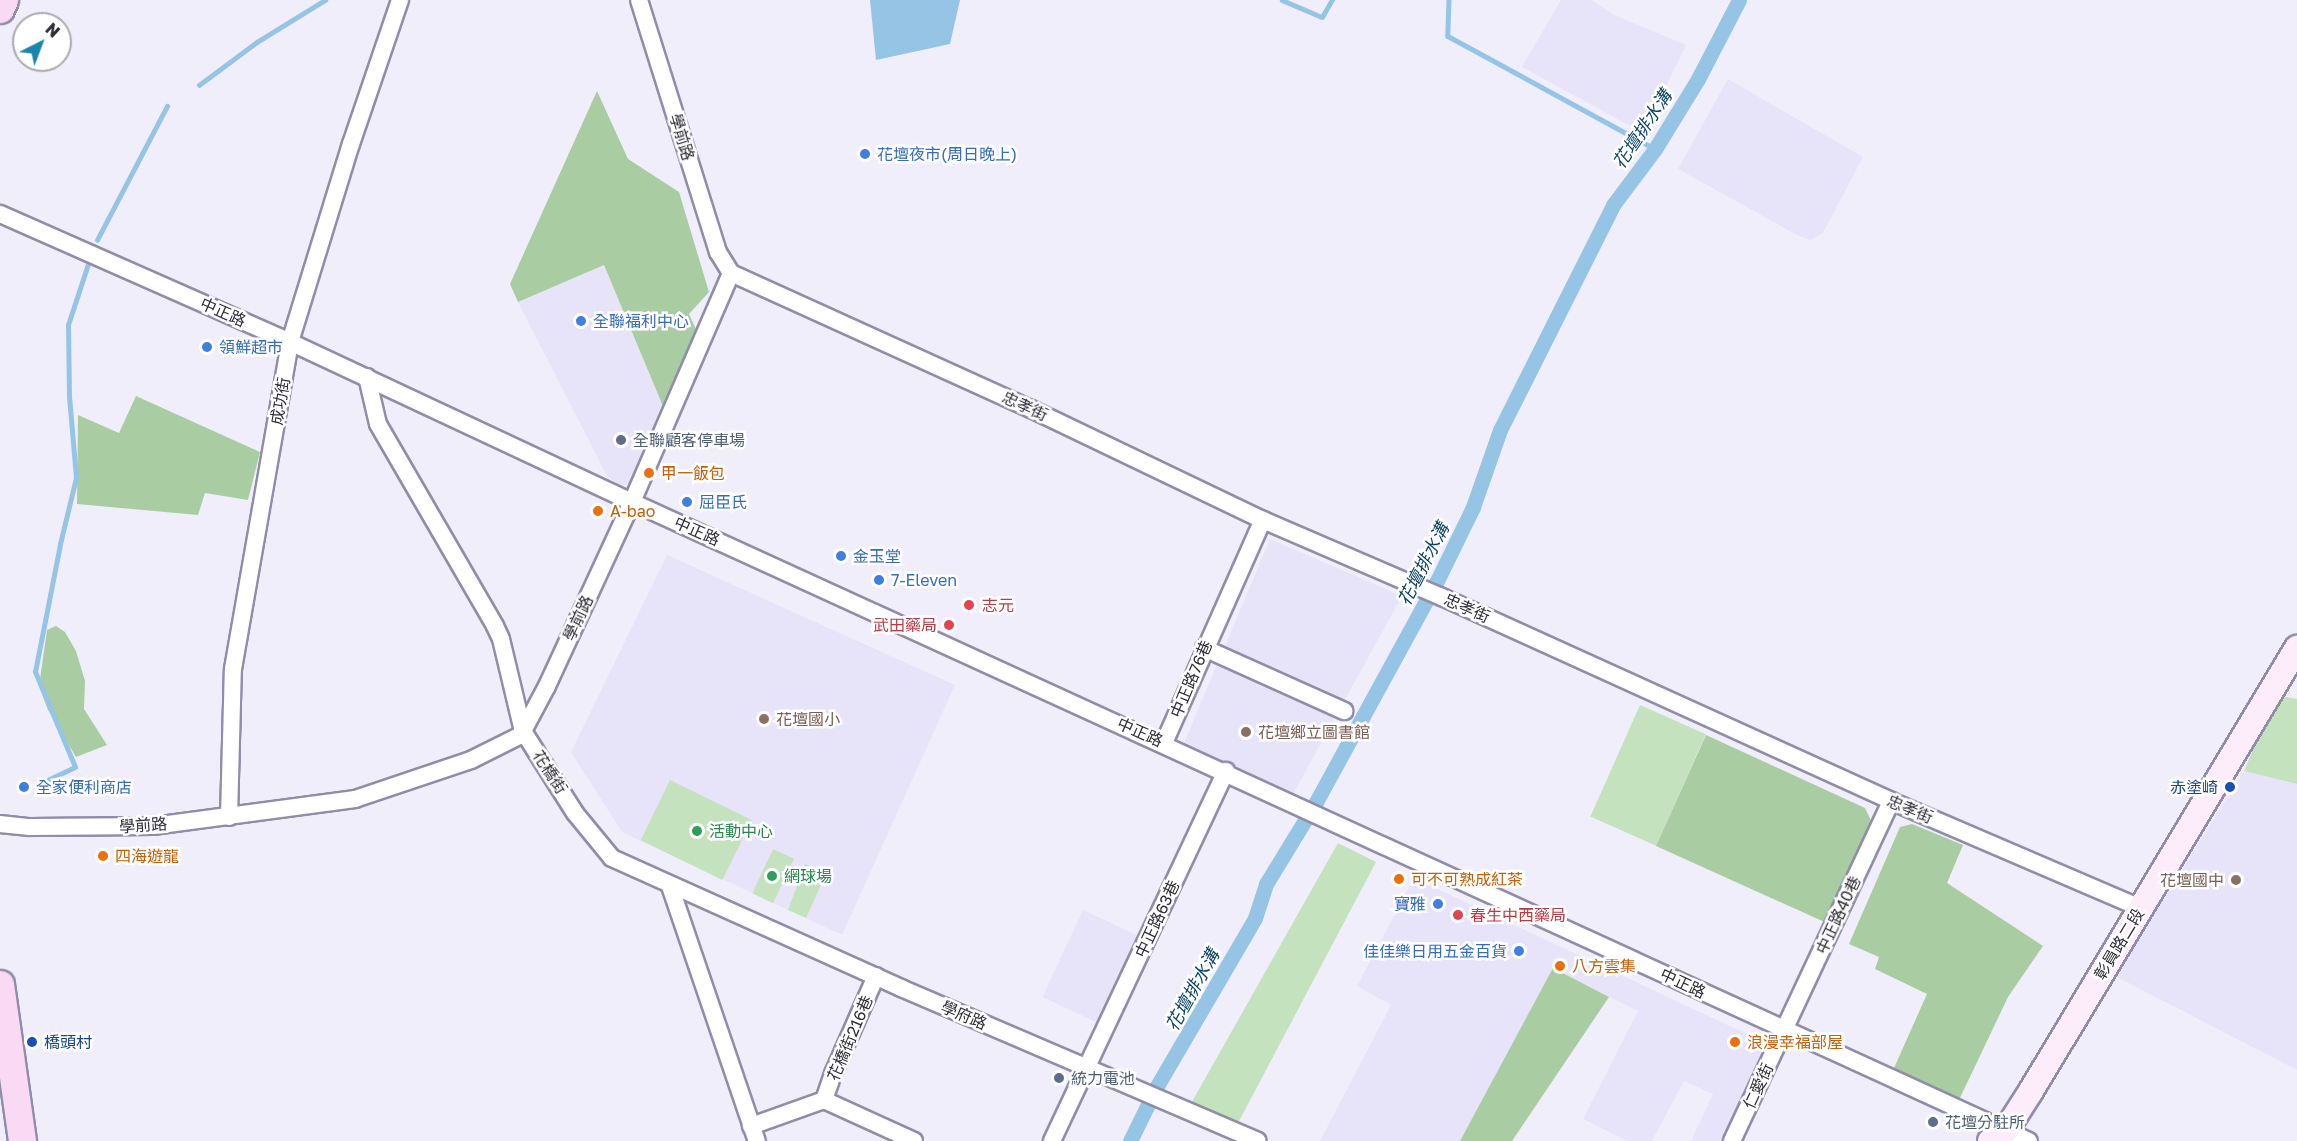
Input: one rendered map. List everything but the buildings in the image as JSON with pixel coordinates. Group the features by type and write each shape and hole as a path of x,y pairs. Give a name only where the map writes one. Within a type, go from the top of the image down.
{"main road":[{"path":"0,9 4,0"},
{"name":"彰員路二段","path":"1998,1136 2141,908 2297,648"},
{"path":"0,984 22,1141"}],"street":[{"name":"成功街","path":"229,817 233,669 290,342 348,154 400,0"},
{"name":"學前路","path":"0,824 135,827 355,800 471,760 519,736 523,731 547,686 632,502 731,273 718,252 639,0"},
{"name":"中正路","path":"0,214 290,342 632,502 1226,771 1327,820 1785,1030 1998,1136 2029,1141"},
{"name":"忠孝街","path":"731,273 1009,399 1263,520 1442,597 1891,801 2141,908"},
{"name":"花橋街","path":"367,377 378,424 501,639 523,731 575,813 612,858 670,886"},
{"name":"中正路76巷","path":"1164,743 1204,648 1263,520"},
{"path":"1204,648 1344,711"},
{"name":"中正路63巷","path":"1052,1141 1226,771"},
{"name":"中正路40巷","path":"1785,1030 1891,801"},
{"path":"670,886 754,1133 824,1100 914,1141"},
{"name":"學府路","path":"670,886 1161,1099 1229,1136 1258,1141"},
{"name":"花橋街216巷","path":"824,1100 876,976"},
{"name":"仁愛街","path":"1732,1141 1785,1030"}],"shaded area":[{"path":"1561,0 1591,0 1614,15 1686,45 1643,133 1522,67"},
{"path":"1728,79 1863,157 1823,233 1810,240 1797,235 1678,169"},
{"path":"604,265 665,411 631,485 619,485 607,476 518,302"},
{"path":"1270,539 1402,596 1293,794 1184,743"},
{"name":"花壇國小","path":"667,555 955,685 842,935 622,832 571,752"},
{"name":"花壇國中","path":"2244,771 2297,784 2297,1070 2115,976"},
{"path":"1414,878 1766,1043 1769,1064 1733,1141 1691,1141 1713,1094 1684,1081 1652,1141 1628,1141 1583,1119 1638,1011 1553,969 1460,1141 1320,1141 1391,1005 1357,986"},
{"path":"1083,910 1142,937 1101,1024 1042,997"}],"green space":[{"path":"597,91 628,159 679,192 709,292 689,314 699,336 665,411 604,265 518,302 510,284"},
{"path":"136,396 260,452 248,500 205,493 198,515 77,504 78,415 119,433"},
{"path":"56,626 65,632 76,651 85,681 84,709 107,745 76,757 48,710 39,686 47,630"},
{"path":"2276,695 2297,699 2297,784 2244,771"},
{"path":"1640,705 1706,734 1656,846 1590,816"},
{"path":"1706,735 1865,808 1875,829 1829,924 1656,846"},
{"name":"活動中心","path":"670,780 752,820 722,880 641,840"},
{"path":"1912,824 1963,845 1947,883 2043,946 2008,997 1959,1100 1894,1068 1927,994 1875,969 1879,957 1849,944 1900,827"},
{"path":"1338,843 1376,862 1238,1123 1189,1107"},
{"name":"網球場","path":"773,849 794,859 773,903 752,893"},
{"name":"網球場","path":"805,864 826,874 806,918 788,910"},
{"path":"1553,968 1609,997 1512,1141 1460,1141"}],"water":[{"path":"870,0 960,0 950,44 876,60"}],"waterway":[{"path":"199,85 257,42 325,0"},
{"path":"1282,0 1322,17 1332,0"},
{"path":"1449,0 1448,36 1655,149"},
{"name":"花壇排水溝","path":"1130,1141 1157,1086 1255,918 1266,884 1316,802 1436,583 1473,507 1500,430 1613,205 1655,149 1698,79 1739,0"},
{"path":"97,240 167,106"},
{"path":"37,785 75,767 35,672 60,544 76,478 69,396 68,325 88,264"}],"place":[{"name":"花壇夜市(周日晚上)","path":"865,154"},
{"name":"全聯福利中心","path":"581,321"},
{"name":"領鮮超市","path":"207,347"},
{"name":"全聯顧客停車場","path":"621,440"},
{"name":"甲一飯包","path":"649,473"},
{"name":"屈臣氏","path":"687,502"},
{"name":"A-bao","path":"598,511"},
{"name":"金玉堂","path":"841,556"},
{"name":"7-Eleven","path":"879,580"},
{"name":"志元","path":"969,605"},
{"name":"武田藥局","path":"949,625"},
{"name":"花壇國小","path":"764,719"},
{"name":"花壇鄉立圖書館","path":"1246,732"},
{"name":"全家便利商店","path":"24,787"},
{"name":"赤塗崎","path":"2230,787"},
{"name":"活動中心","path":"697,831"},
{"name":"四海遊龍","path":"103,856"},
{"name":"網球場","path":"772,876"},
{"name":"可不可熟成紅茶","path":"1399,879"},
{"name":"花壇國中","path":"2236,880"},
{"name":"寶雅","path":"1438,904"},
{"name":"春生中西藥局","path":"1458,915"},
{"name":"佳佳樂日用五金百貨","path":"1519,951"},
{"name":"八方雲集","path":"1560,966"},
{"name":"橋頭村","path":"32,1042"},
{"name":"浪漫幸福部屋","path":"1735,1042"},
{"name":"統力電池","path":"1059,1078"},
{"name":"花壇分駐所","path":"1933,1122"}]}
